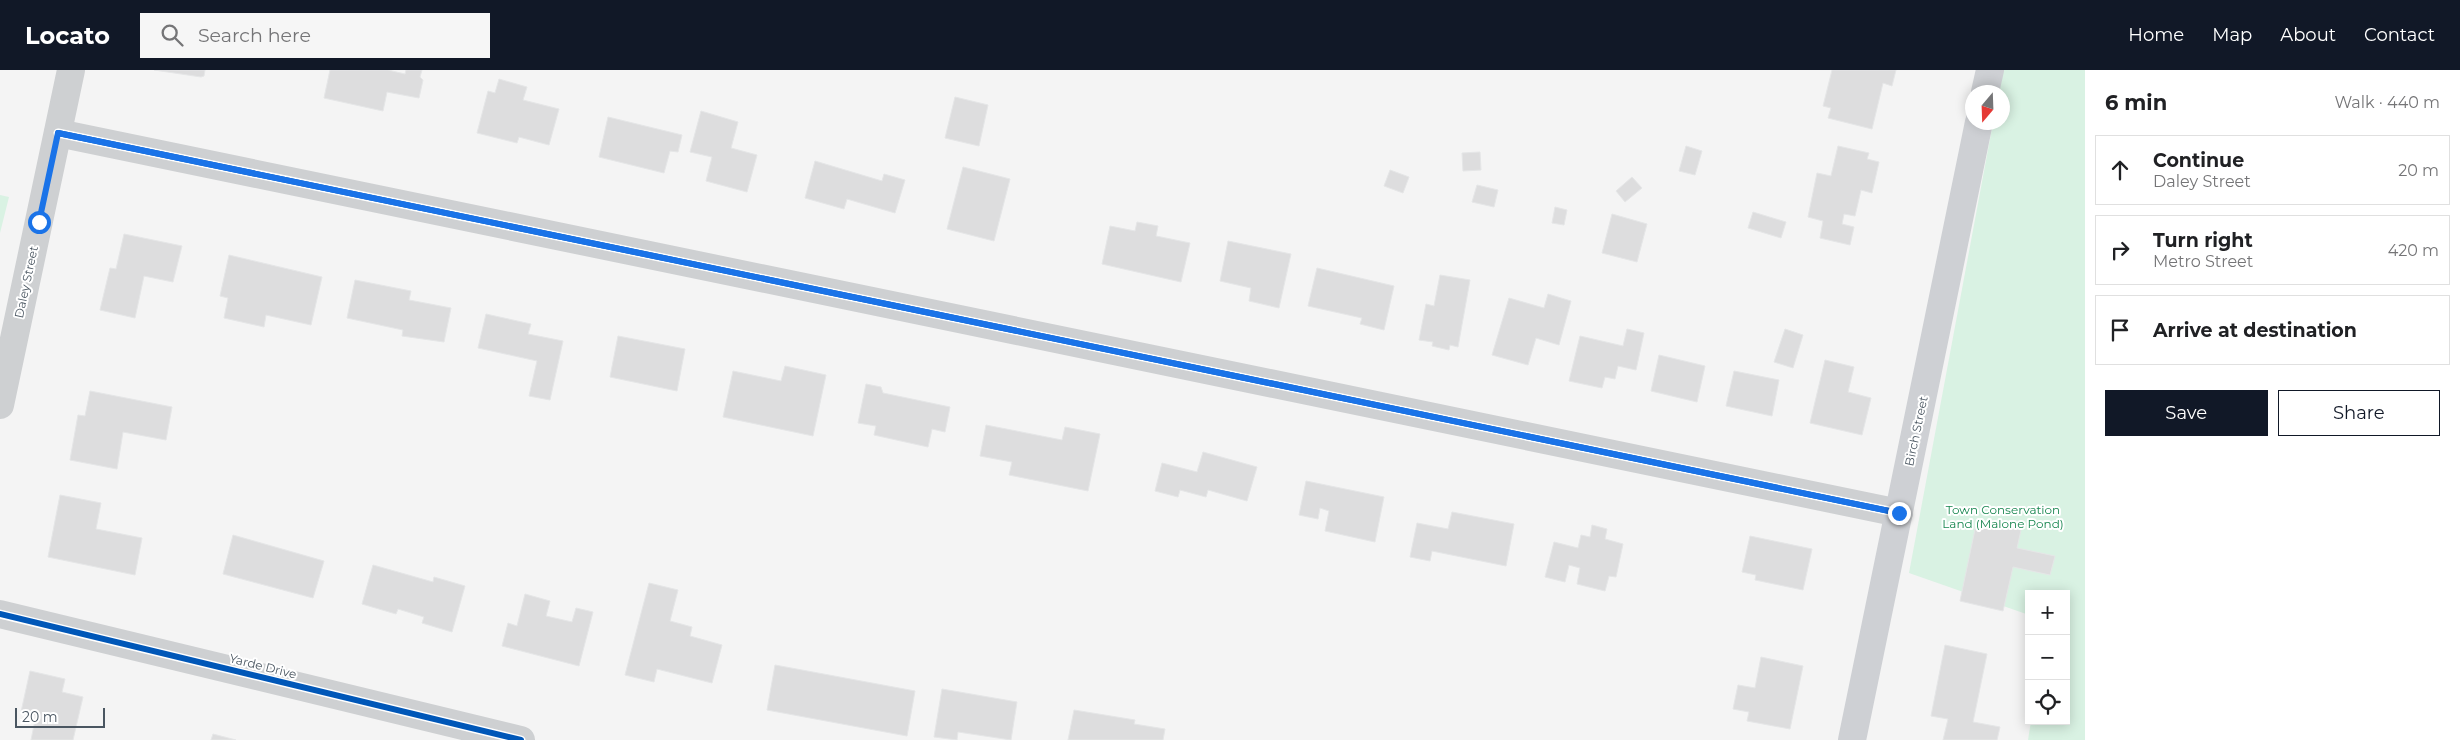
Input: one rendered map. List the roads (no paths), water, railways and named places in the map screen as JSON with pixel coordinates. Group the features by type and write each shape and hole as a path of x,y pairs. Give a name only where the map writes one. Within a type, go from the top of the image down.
{"main road":[{"path":"1987,85 1990,70"},
{"name":"Birch Street","path":"1852,740 1977,130"}],"street":[{"name":"Daley Street","path":"0,405 71,70"},
{"path":"58,133 1899,513"},
{"name":"Yarde Drive","path":"0,614 449,732 521,740"}],"park label":[{"name":"Town Conservation Land (Malone Pond)","path":"2003,516"}]}
